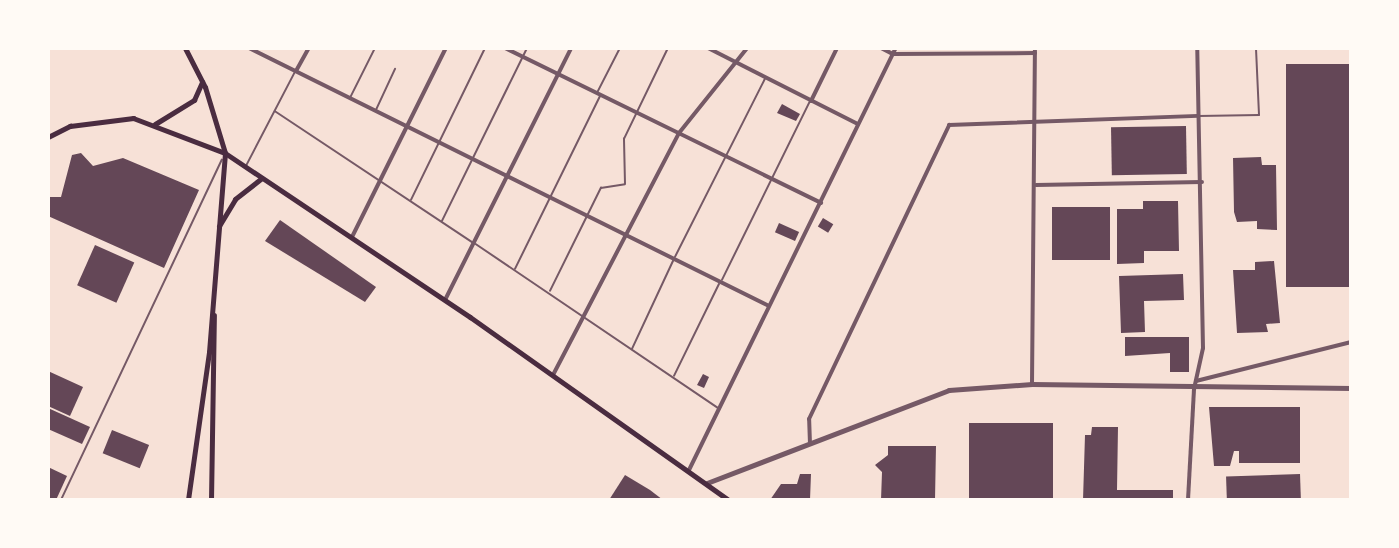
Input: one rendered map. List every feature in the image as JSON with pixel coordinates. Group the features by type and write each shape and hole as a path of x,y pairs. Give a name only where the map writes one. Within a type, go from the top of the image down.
{"main road":[{"path":"186,48 202,82 225,153 213,293 188,499"},
{"path":"155,124 194,100 202,82"},
{"path":"48,137 70,126 133,118 155,124 225,153 554,375 728,500"},
{"path":"219,226 235,199 262,178"},
{"path":"212,500 217,349 213,293"}],"street":[{"path":"249,48 769,306"},
{"path":"296,71 309,48"},
{"path":"352,237 446,48"},
{"path":"505,48 821,203"},
{"path":"445,300 476,244 571,48"},
{"path":"708,48 716,50 858,124"},
{"path":"554,375 585,320 679,133 747,48"},
{"path":"810,101 837,48"},
{"path":"881,48 893,54 924,50 1035,50 1036,185 1032,384"},
{"path":"689,470 896,48"},
{"path":"1188,500 1194,388 1203,348 1202,182 1197,48"},
{"path":"810,445 808,419 949,125 1036,120 1198,116"},
{"path":"1036,185 1202,182"},
{"path":"1195,382 1351,342"},
{"path":"707,483 949,390 1032,384 1194,388 1351,388"}],"lane":[{"path":"350,98 375,48"},
{"path":"410,201 485,48"},
{"path":"441,221 526,48"},
{"path":"515,270 620,48"},
{"path":"549,292 601,188 624,184 624,139 669,48"},
{"path":"1198,116 1259,115 1256,48"},
{"path":"376,111 395,69"},
{"path":"245,167 296,71"},
{"path":"631,350 724,156 766,76"},
{"path":"674,377 810,101"},
{"path":"275,111 549,292 585,320 674,377 720,410"},
{"path":"61,500 225,153"}],"building":[{"path":"1286,64 1351,64 1351,287 1286,287"},
{"path":"782,104 800,114 796,121 777,113"},
{"path":"1186,126 1187,174 1112,175 1111,127"},
{"path":"81,153 93,166 123,158 199,190 164,268 48,216 48,197 61,197 72,155"},
{"path":"1261,157 1262,165 1276,165 1277,230 1257,229 1257,221 1237,222 1234,212 1233,158"},
{"path":"1143,201 1178,201 1179,251 1144,251 1144,263 1117,264 1117,209 1143,209"},
{"path":"1052,207 1110,207 1110,260 1052,260"},
{"path":"823,218 833,224 828,233 818,227"},
{"path":"280,220 376,287 365,302 265,241"},
{"path":"779,223 799,232 795,241 775,232"},
{"path":"95,245 134,262 116,303 77,285"},
{"path":"1274,261 1280,323 1266,324 1268,332 1237,333 1233,270 1255,270 1255,262"},
{"path":"1183,274 1184,300 1144,301 1145,332 1121,333 1119,276"},
{"path":"1125,337 1189,337 1189,372 1170,372 1170,353 1125,356"},
{"path":"48,371 83,387 70,416 48,406"},
{"path":"703,374 709,377 704,388 697,385"},
{"path":"1209,407 1300,407 1300,463 1239,463 1239,451 1234,451 1230,466 1214,466"},
{"path":"48,408 90,427 82,444 48,429"},
{"path":"969,423 1053,423 1053,500 969,500"},
{"path":"1092,427 1118,427 1117,490 1173,490 1173,500 1083,500 1085,435 1091,435"},
{"path":"112,430 149,445 140,468 103,453"},
{"path":"888,446 936,446 935,500 881,500 882,472 875,465 888,455"},
{"path":"48,467 67,476 56,500 48,500"},
{"path":"800,474 811,474 810,500 770,500 781,484 797,484"},
{"path":"1300,474 1301,500 1227,500 1226,477"},
{"path":"625,475 650,490 663,500 609,500"}]}
